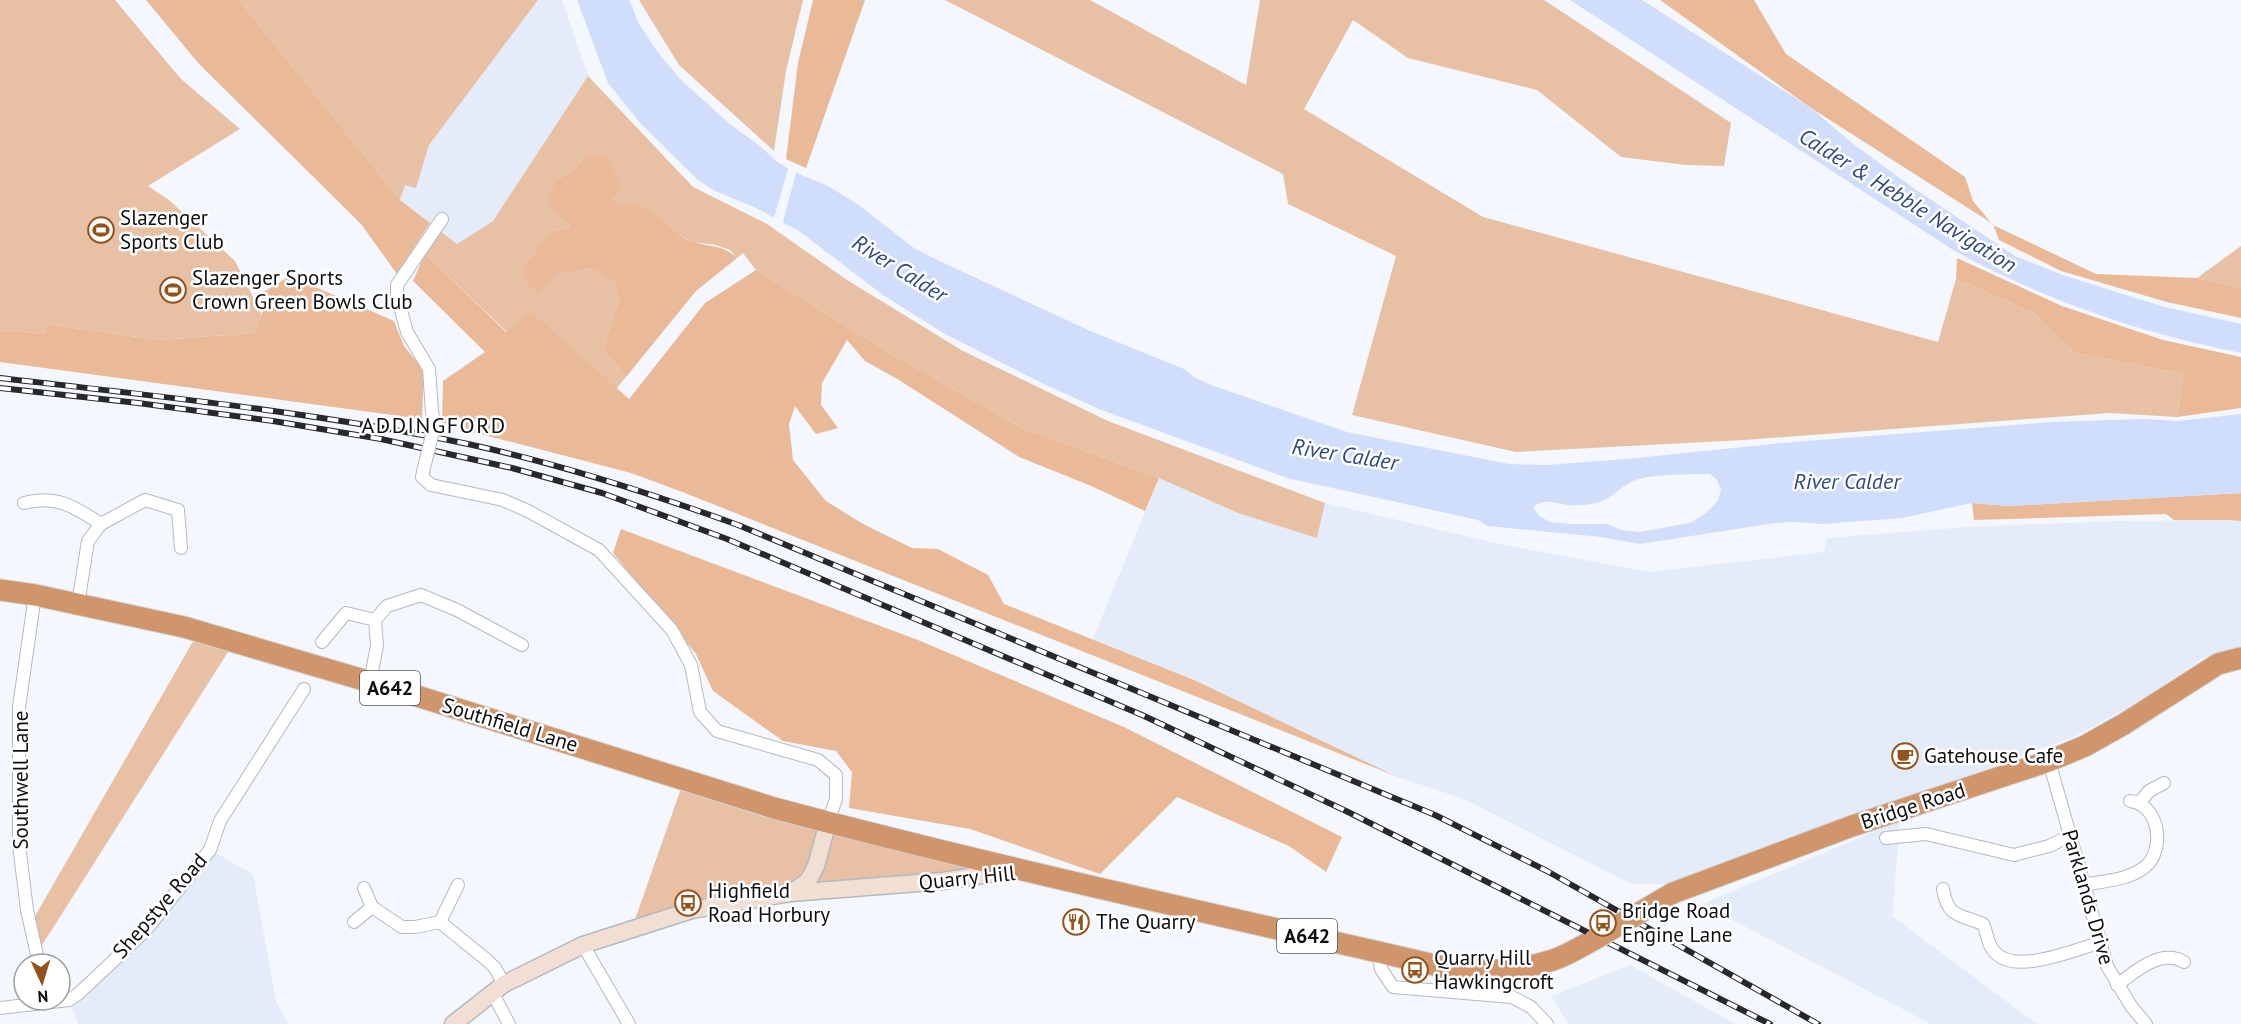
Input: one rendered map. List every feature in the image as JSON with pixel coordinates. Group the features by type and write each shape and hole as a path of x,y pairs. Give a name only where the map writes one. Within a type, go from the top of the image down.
{"highway":[{"name":"Southfield Lane","path":"0,590 36,595 184,627 774,808 1018,870"},
{"name":"Bridge Road","path":"1595,939 1673,893 1852,826 2049,761 2085,746 2218,664 2241,658"},
{"name":"Quarry Hill","path":"1018,870 1443,967 1479,971 1518,968 1555,959 1595,939"}],"main road":[{"path":"791,893 808,881 816,866 828,822"},
{"name":"Quarry Hill","path":"453,1024 498,988 583,945 692,910 791,893 943,881 1018,870"}],"street":[{"path":"442,219 397,285 397,296 407,332 429,369 435,423 422,477 431,485 503,500 528,511 598,550 672,630 690,665 700,712 717,732 818,760 836,775 836,799 828,822"},
{"path":"24,503 38,499 69,503 101,524"},
{"path":"78,604 88,541 101,524 145,500 178,510 181,548"},
{"name":"Southwell Lane","path":"36,595 19,708 20,845 27,910 36,952"},
{"path":"370,683 377,645 375,620 387,606 421,596 457,610 522,645"},
{"path":"322,642 346,613 375,620"},
{"name":"Shepstye Road","path":"72,998 145,931 210,850 220,821 304,689"},
{"name":"Parklands Drive","path":"2049,761 2107,966 2117,985 2146,1024"},
{"path":"2084,885 2128,876 2148,864 2158,843 2157,832 2149,810 2135,801 2155,786 2163,783"},
{"path":"1886,838 1926,834 2014,855 2049,846 2070,836"},
{"path":"440,922 458,885"},
{"path":"364,888 372,908 402,927 440,922"},
{"path":"1943,889 1946,904 1951,910 1983,924 1992,949 1998,956 2008,961 2027,963 2099,943"},
{"path":"354,922 372,908"},
{"path":"440,922 495,968 498,988 510,1024"},
{"path":"583,945 629,1024"},
{"path":"1378,952 1381,969 1393,987 1512,997 1528,1005 1543,1022"},
{"path":"2117,985 2159,959 2177,958 2184,962"}],"shaded area":[{"name":"Slazenger Sports Club","path":"0,0 115,0 180,78 240,129 148,186 169,200 235,261 262,315 254,333 159,340 46,324 44,334 0,330"},
{"path":"146,0 239,0 400,200 430,223 397,274 361,224 199,64"},
{"path":"239,0 538,0 429,145 416,188 405,185 400,200"},
{"path":"538,0 562,0 588,76 493,221 457,244 400,200 405,185 416,187 429,145"},
{"path":"639,0 803,0 786,71 774,151 679,65"},
{"path":"813,0 865,0 806,168 786,159 798,63"},
{"path":"945,0 1090,0 1246,85 1260,0 1544,0 1731,123 1724,166 1686,165 1621,157 1537,90 1408,58 1353,20 1304,109 1483,217 1938,342 1956,279 2034,313 2075,353 2183,374 2177,417 2110,413 1744,440 1516,452 1352,415 1396,256 1288,204 1283,174"},
{"path":"1660,0 1754,0 1786,54 1965,177 1973,201 1991,223 1811,108"},
{"path":"588,76 693,187 767,224 847,280 963,351 1108,421 1325,503 1317,538 1238,513 1159,478 1020,427 883,349 756,270 743,253 737,258 730,250 716,245 693,242 672,232 657,216 610,200 586,154 573,171 559,178 554,212 571,227 552,231 540,250 562,270 573,272 592,268 617,283 619,300 603,349 626,377 615,390 507,332 425,254 440,231 457,244 493,221"},
{"path":"586,154 607,158 622,186 611,200 626,207 637,203 688,240 722,249 737,258 696,291 626,377 603,349 619,300 616,283 591,268 571,273 560,271 537,293 524,279 524,267 552,231 571,227 554,212 548,197 559,178 573,171"},
{"path":"1993,225 2096,274 2197,278 2241,288 2241,318 2167,302 2061,271 1999,240"},
{"path":"2241,246 2241,288 2197,278"},
{"path":"425,254 506,332 531,312 629,399 705,303 756,270 883,349 1020,427 1159,478 1145,511 1089,485 1019,457 899,380 865,361 847,340 822,383 821,405 838,428 816,434 795,406 789,424 793,460 826,501 863,524 912,548 938,549 988,575 1004,604 1194,680 1398,777 631,473 442,424 443,381 485,352 413,281"},
{"path":"1957,258 2062,306 2163,340 2241,357 2241,408 2177,417 2183,374 2075,353 2034,313 1956,279"},
{"path":"290,276 394,321 404,346 424,371 422,419 0,362 0,330 44,334 46,324 159,340 254,333 262,315 262,293"},
{"path":"1159,478 1238,513 1317,538 1325,503 1500,544 1649,572 1824,552 1827,538 1968,527 2118,521 2241,521 2241,646 2201,659 2141,700 2076,736 1676,884 1632,884 1464,799 1398,777 1194,680 1093,639"},
{"path":"2241,493 2241,521 2174,520 2166,514 1974,520 1972,503 2009,506"},
{"path":"621,529 918,640 1124,727 1342,837 1326,872 1289,846 1177,797 1100,874 970,829 849,808 852,772 836,751 783,741 713,691 696,654 613,553"},
{"path":"199,631 235,641 38,952 30,925"},
{"path":"684,780 1018,870 791,893 632,928"},
{"path":"1900,821 1892,916 2037,1024 1931,1024 1702,904"},
{"path":"210,850 253,874 276,1002 288,1024 78,1024 72,1008 72,997 145,931"},
{"path":"1630,965 1735,1024 1568,1024 1551,996"}],"water":[{"name":"River Calder","path":"577,0 629,0 639,24 657,51 681,80 731,125 792,171 828,186 856,203 914,248 1088,330 1184,369 1211,385 1347,432 1509,464 1547,465 1793,442 2052,422 2143,419 2177,421 2241,414 2241,493 2009,506 1972,503 1902,518 1823,524 1775,523 1640,544 1601,537 1488,526 1478,520 1287,478 1099,409 945,334 883,295 799,231 754,207 715,191 698,180 641,124 608,83","holes":["1710,474 1717,480 1721,490 1718,501 1706,513 1690,523 1639,532 1621,530 1607,524 1550,522 1539,516 1533,507 1546,502 1568,505 1596,503 1638,479"]},
{"name":"Calder & Hebble Navigation","path":"1570,0 1642,0 1811,108 1852,143 1912,187 2015,256 2060,274 2165,307 2241,324 2241,353 2166,336 2093,313 1987,268 1953,250"}],"pier":[{"path":"789,166 797,170 782,225 773,221"}],"railway":[{"path":"0,378 235,406 352,423 468,444 604,480 705,513 1435,815 1547,871 1818,1024"},
{"path":"0,388 273,421 381,439 512,468 602,493 727,539 1142,715 1346,811 1770,1024"}],"place":[{"name":"Slazenger Sports Club","path":"101,230"},
{"name":"Slazenger Sports Crown Green Bowls Club","path":"173,290"},
{"name":"Gatehouse Cafe","path":"1905,756"},
{"name":"Highfield Road Horbury","path":"688,903"},
{"name":"The Quarry","path":"1076,922"},
{"name":"Bridge Road Engine Lane","path":"1603,923"},
{"name":"Quarry Hill Hawkingcroft","path":"1415,970"}],"district":[{"name":"ADDINGFORD","path":"434,425"}]}
